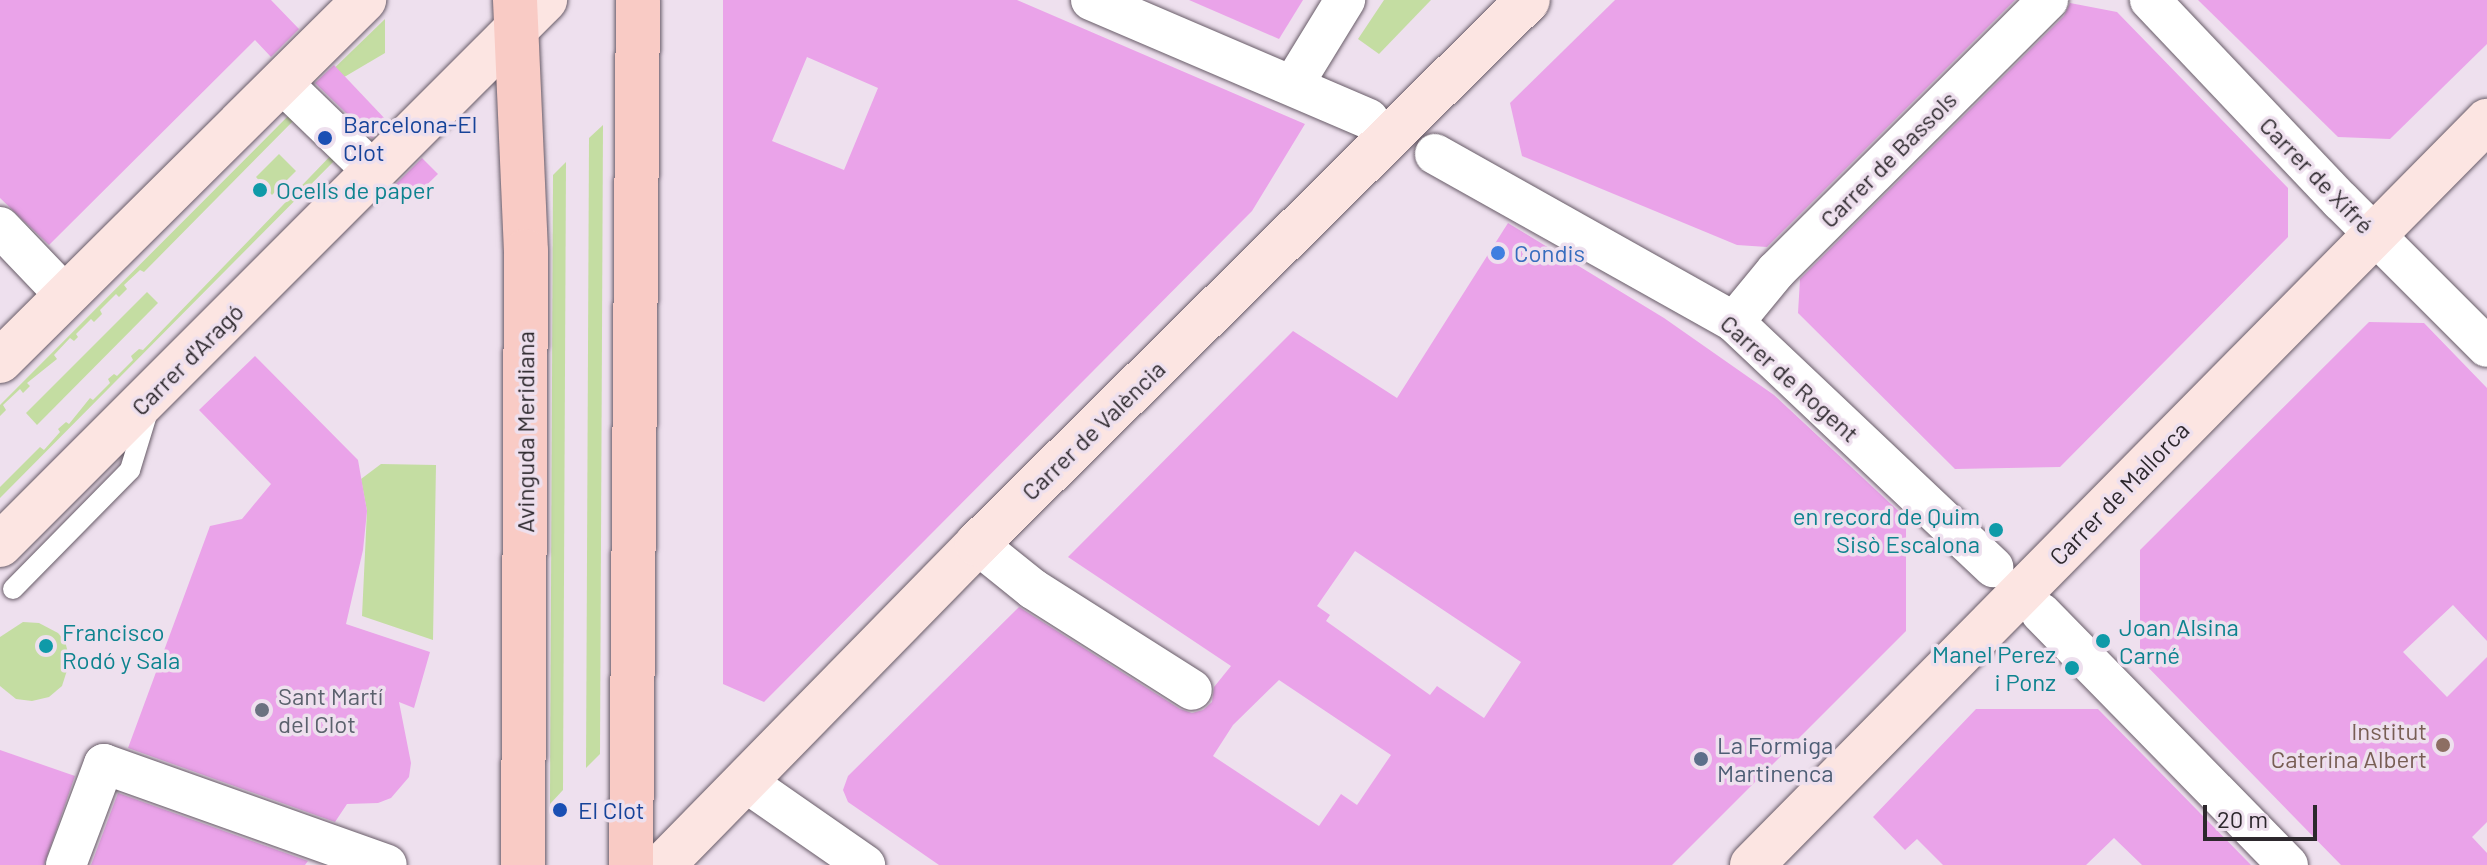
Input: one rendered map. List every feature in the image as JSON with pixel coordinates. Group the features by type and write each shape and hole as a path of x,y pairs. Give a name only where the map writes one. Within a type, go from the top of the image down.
{"main road":[{"path":"0,361 364,0"},
{"path":"631,865 638,0"},
{"name":"Carrer de València","path":"663,865 747,783 977,544 1528,0"},
{"name":"Carrer d'Aragó","path":"0,545 373,171 525,9"},
{"name":"Avinguda Meridiana","path":"523,865 525,9"},
{"name":"Carrer de Mallorca","path":"1752,865 2487,121"}],"street":[{"path":"1091,0 1369,119"},
{"path":"1293,85 1345,0"},
{"name":"Carrer de Bassols","path":"1734,322 1776,271 2048,0"},
{"name":"Carrer de Xifré","path":"2150,0 2487,347"},
{"path":"281,82 373,171"},
{"name":"Carrer de Rogent","path":"1435,154 1734,322 1993,567"},
{"path":"0,227 66,296"},
{"path":"977,544 1033,589 1192,690"},
{"path":"2041,613 2288,865"},
{"path":"66,865 104,764 387,865"},
{"path":"747,783 865,865"}],"lane":[{"path":"13,589 130,470 154,391"}],"green space":[{"path":"1384,0 1431,0 1379,54 1358,39"},
{"path":"385,19 385,53 329,86 321,81"},
{"path":"297,107 302,112 144,272 140,270 124,285 127,289 119,297 116,294 100,310 102,314 94,322 91,319 76,334 78,337 74,341 70,338 54,355 57,359 27,383 30,386 23,393 20,389 3,405 6,410 0,416 0,405"},
{"path":"603,125 600,754 586,768 589,138"},
{"path":"338,148 342,153 0,498 0,487 40,447 44,450 60,432 58,429 66,422 69,424 90,398 93,400 110,383 108,379 114,374 117,376 133,360 131,356 139,349 143,350"},
{"path":"279,154 296,171 272,195 256,177"},
{"path":"566,162 563,790 550,804 553,175"},
{"path":"147,292 158,303 37,425 26,413"},
{"path":"381,464 436,465 433,640 362,616 367,511 361,479"},
{"path":"23,622 39,623 58,633 65,641 70,661 62,686 49,697 32,701 16,699 0,686 0,637"}],"building":[{"path":"0,0 271,0 299,29 271,57 255,40 49,245 0,198"},
{"path":"723,0 1017,0 1305,124 1252,211 764,702 723,684","holes":["807,57 878,88 844,170 772,141"]},
{"path":"1189,0 1303,0 1279,39"},
{"path":"1615,0 2015,0 1767,247 1737,245 1522,156 1510,103"},
{"path":"2198,0 2487,0 2487,44 2390,139 2338,137"},
{"path":"2070,3 2117,12 2288,188 2288,237 2060,467 1955,469 1798,313 1800,279 2064,16"},
{"path":"334,65 388,122 372,138 315,83"},
{"path":"422,158 438,174 409,202 394,186"},
{"path":"1508,223 1664,318 1774,395 1906,518 1906,631 1672,865 939,865 848,802 843,790 848,776 1019,607 1180,709 1192,713 1203,710 1212,702 1214,687 1231,666 1068,557 1293,331 1397,398","holes":["1355,551 1521,662 1484,718 1437,686 1430,695 1326,621 1330,615 1317,606","1279,680 1391,755 1357,805 1341,794 1319,826 1213,756 1233,725"]},
{"path":"2369,322 2424,323 2487,388 2487,641 2453,605 2403,652 2447,697 2487,657 2487,822 2472,837 2487,853 2487,865 2341,865 2140,659 2140,550"},
{"path":"255,356 358,460 367,511 363,550 346,624 430,652 414,708 399,702 411,763 409,777 391,798 378,803 347,804 335,822 128,748 210,526 242,519 271,484 199,410"},
{"path":"1976,709 2098,709 2251,865 2142,865 2114,838 2086,865 1943,865 1917,839 1905,850 1873,817"},
{"path":"0,750 75,776 44,865 0,865"},
{"path":"118,793 308,861 305,865 91,865"}],"place":[{"name":"Barcelona-El Clot","path":"325,138"},
{"name":"Ocells de paper","path":"260,190"},
{"name":"Condis","path":"1498,253"},
{"name":"en record de Quim Sisò Escalona","path":"1996,530"},
{"name":"Joan Alsina Carné","path":"2103,641"},
{"name":"Francisco Rodó y Sala","path":"46,646"},
{"name":"Manel Perez i Ponz","path":"2072,668"},
{"name":"Sant Martí del Clot","path":"262,710"},
{"name":"Institut Caterina Albert","path":"2443,745"},
{"name":"La Formiga Martinenca","path":"1701,759"},
{"name":"El Clot","path":"560,810"}]}
